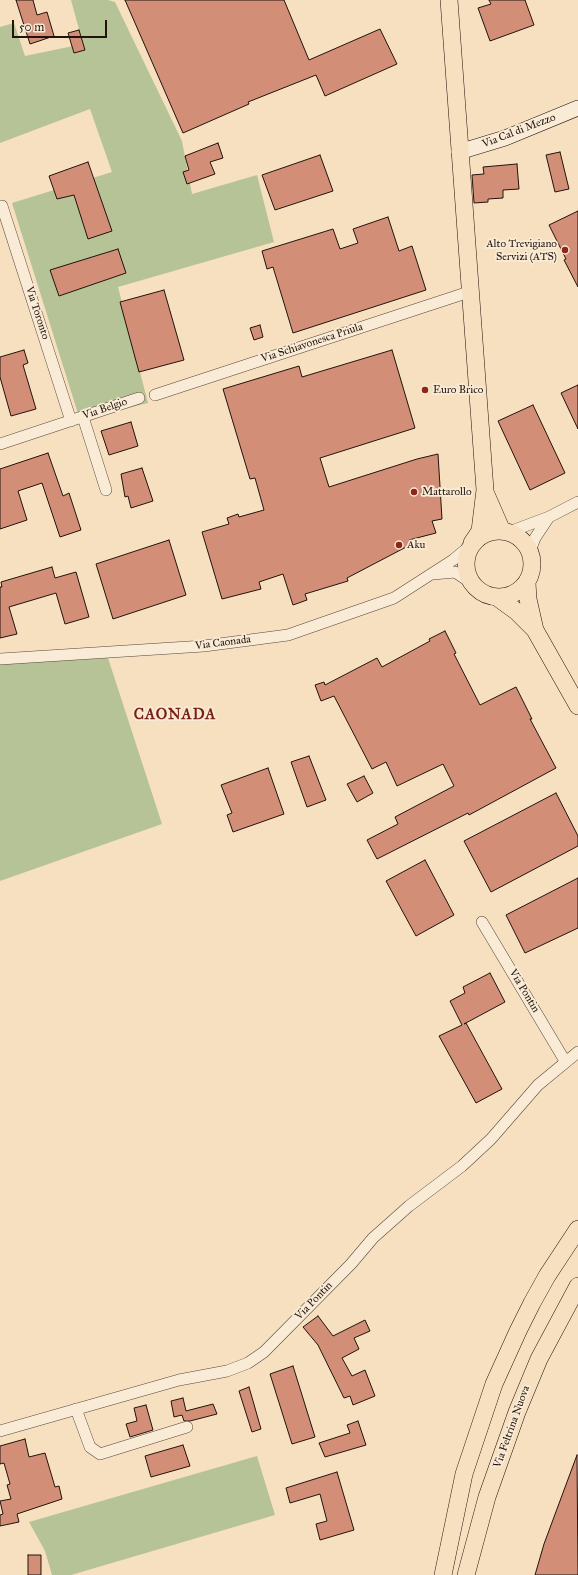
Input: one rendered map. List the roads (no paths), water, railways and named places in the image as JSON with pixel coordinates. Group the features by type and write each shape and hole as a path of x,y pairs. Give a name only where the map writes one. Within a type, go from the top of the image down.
{"main road":[{"path":"449,0 484,490 480,531 472,544 466,563 470,582 484,594 498,598 516,611 535,630 578,706"},
{"path":"484,490 506,531 524,542 530,551 532,565 527,583 528,599 535,630"},
{"path":"472,544 479,537 489,532 506,531"},
{"path":"498,598 518,592 527,583"},
{"path":"443,1575 464,1474 494,1384 532,1303 547,1276 578,1229"},
{"name":"Via Feltrina Nuova","path":"466,1575 487,1497 517,1412 539,1359 578,1286"}],"street":[{"name":"Via Cal di Mezzo","path":"459,152 506,138 578,108"},
{"name":"Via Toronto","path":"1,206 72,421"},
{"name":"Via Schiavonesca Priula","path":"155,395 469,292"},
{"name":"Via Belgio","path":"0,444 139,398"},
{"path":"83,417 106,490"},
{"path":"506,531 549,517 578,502"},
{"path":"530,551 535,538 549,517"},
{"name":"Via Caonada","path":"0,659 204,646 288,635 394,598 453,560 472,544"},
{"name":"Via Caonada","path":"432,574 455,572 470,582"},
{"name":"Via Pontin","path":"482,922 565,1061"},
{"name":"Via Pontin","path":"0,1431 179,1380 227,1371 248,1364 259,1356 345,1269 373,1238 409,1206 462,1166 491,1139 538,1085 565,1061 578,1052"},
{"path":"76,1409 90,1446 100,1454 188,1427"}],"place":[{"name":"Alto Trevigiano Servizi (ATS)","path":"565,250"},
{"name":"Euro Brico","path":"425,390"},
{"name":"Mattarollo","path":"414,492"},
{"name":"Aku","path":"399,545"}],"district":[{"name":"CAONADA","path":"175,715"}]}
